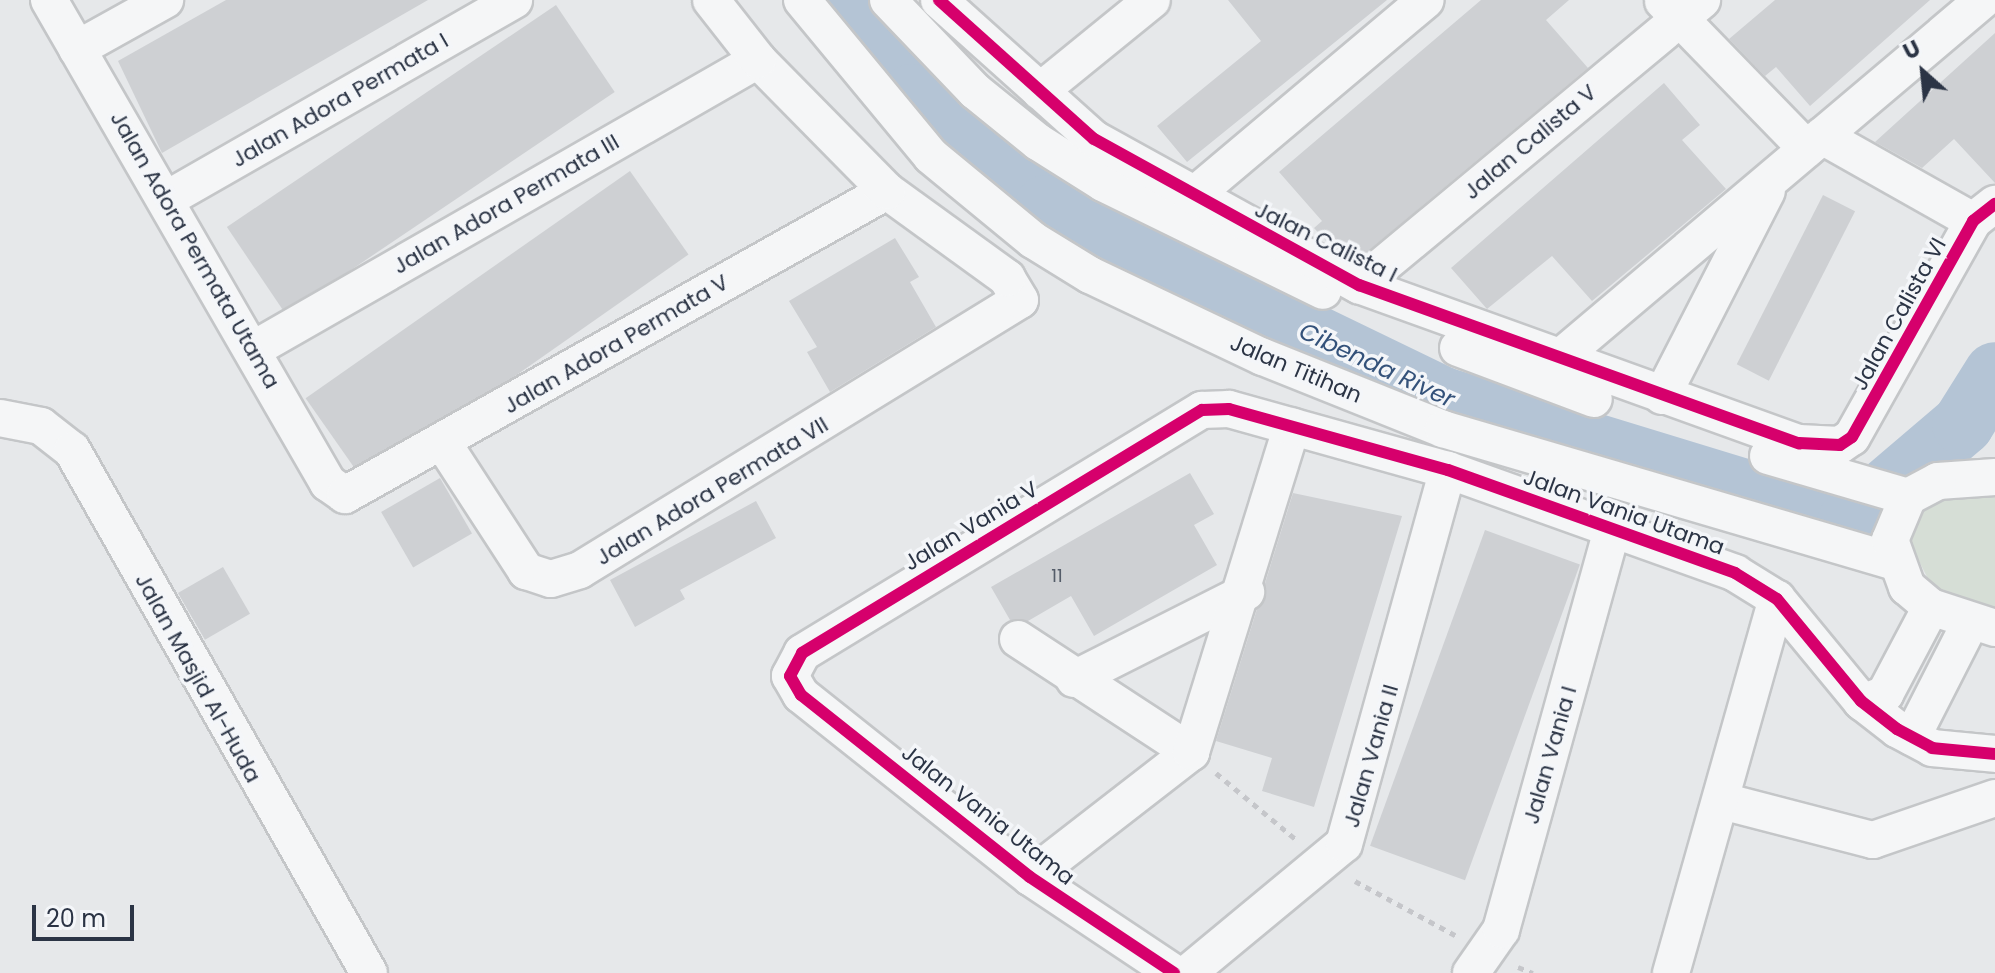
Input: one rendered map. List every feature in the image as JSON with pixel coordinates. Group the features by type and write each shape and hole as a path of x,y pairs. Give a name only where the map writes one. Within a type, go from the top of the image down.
{"street":[{"name":"Jalan Adora Permata Utama","path":"49,0 254,349 328,483 345,495"},
{"path":"77,49 165,0"},
{"name":"Jalan Adora Permata I","path":"167,199 514,0"},
{"path":"711,0 758,60 887,191"},
{"name":"Jalan Titihan","path":"802,0 931,156 1012,224 1090,275 1263,357 1443,429 1894,562"},
{"path":"888,0 975,91 1038,142 1285,274 1530,379 1908,497"},
{"name":"Jalan Calista I","path":"939,0 1094,139 1359,285 1556,361 1799,443 1840,445"},
{"path":"1040,91 1152,0"},
{"path":"1193,196 1426,0"},
{"path":"1556,361 1983,0"},
{"path":"1681,6 1814,142 1984,213"},
{"name":"Jalan Calista V","path":"1359,285 1681,6"},
{"name":"Jalan Adora Permata III","path":"254,349 758,60"},
{"path":"1662,396 1775,175"},
{"name":"Jalan Adora Permata VII","path":"443,443 526,571 540,578 565,576 1020,300 1007,278 887,191"},
{"name":"Jalan Adora Permata V","path":"345,495 443,443 887,191"},
{"name":"Jalan Calista VI","path":"1840,445 1864,418 1984,213"},
{"name":"Jalan Vania Utama","path":"1183,420 1229,409 1292,426 1448,470 1735,573 1777,599 1863,703 1932,748 1995,754"},
{"name":"Jalan Masjid Al-Huda","path":"0,418 41,426 72,450 369,973"},
{"name":"Jalan Vania V","path":"790,676 802,653 1183,420"},
{"path":"1030,877 1191,752 1246,592 1292,426"},
{"name":"Jalan Vania II","path":"1188,973 1344,844 1448,470"},
{"path":"1912,737 1982,627 1931,607 1894,562 1891,528 1908,497 1938,481 1995,477"},
{"name":"Jalan Vania I","path":"1471,973 1501,930 1612,529"},
{"path":"1074,679 1246,592"},
{"path":"1671,973 1777,599"},
{"path":"1863,703 1885,694 1931,607"},
{"path":"1018,639 1074,679 1191,752"},
{"name":"Jalan Vania Utama","path":"790,676 801,695 1030,877 1174,973"},
{"path":"1722,801 1873,840 1995,798"}],"shaded area":[{"path":"1995,477 1995,623 1948,618 1896,516"}],"building":[{"path":"226,0 428,0 162,153 118,61"},
{"path":"1228,0 1387,0 1187,162 1157,126 1261,41"},
{"path":"1481,0 1569,0 1546,20 1588,68 1357,260 1329,244 1314,228 1322,221 1279,172"},
{"path":"1775,0 1930,0 1810,106 1776,67 1765,76 1729,39"},
{"path":"556,5 615,92 286,314 227,227"},
{"path":"1995,33 1995,183 1954,139 1922,168 1875,142"},
{"path":"1664,83 1700,125 1682,140 1726,189 1592,301 1552,256 1487,309 1451,268"},
{"path":"630,171 689,255 364,482 306,398"},
{"path":"1823,195 1855,211 1769,381 1737,364"},
{"path":"895,238 919,277 910,282 936,327 830,392 807,352 817,347 789,301"},
{"path":"1190,473 1214,514 1194,525 1217,565 1094,636 1071,596 1028,621 1010,620 991,587"},
{"path":"440,478 472,533 413,567 381,512"},
{"path":"1293,493 1402,516 1314,807 1262,791 1272,758 1216,741"},
{"path":"756,501 776,538 680,590 685,599 635,627 610,580"},
{"path":"1485,530 1580,565 1465,880 1370,846"},
{"path":"223,567 250,614 205,640 178,593"}],"waterway":[{"name":"Cibenda River","path":"840,0 911,95 1046,206 1443,398 1848,522 1963,424 1995,373"}],"cycle path":[{"path":"939,0 1094,139 1359,285 1799,443 1840,445 1852,437 1973,221 1995,204"},
{"path":"1174,973 1030,877 801,695 790,676 802,653 1202,410 1229,409 1448,470 1735,573 1777,599 1861,701 1897,729 1932,748 1995,754"}]}
